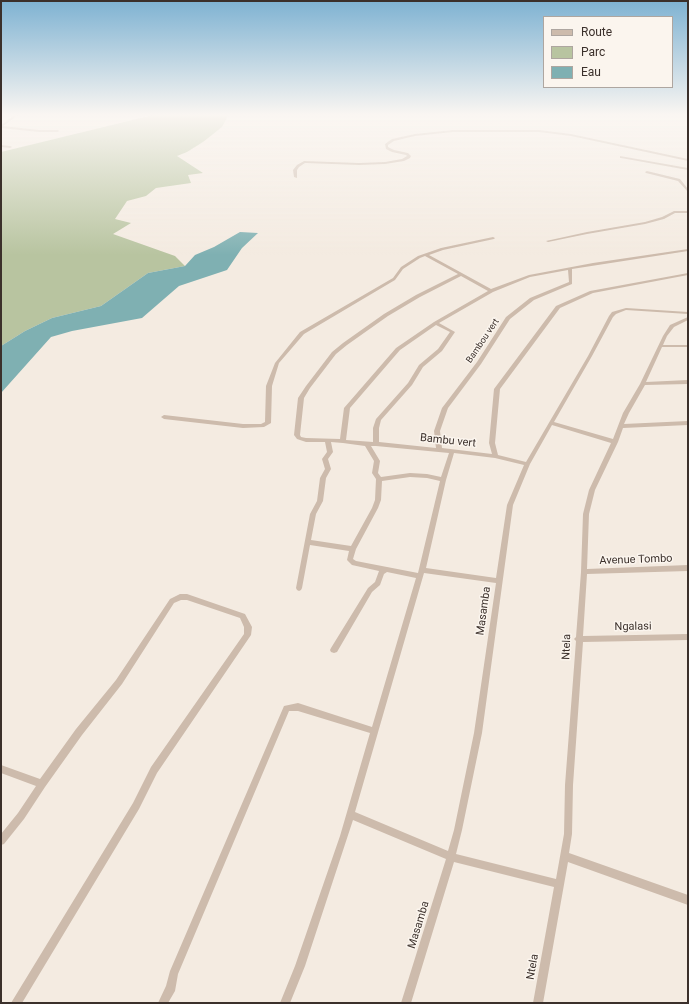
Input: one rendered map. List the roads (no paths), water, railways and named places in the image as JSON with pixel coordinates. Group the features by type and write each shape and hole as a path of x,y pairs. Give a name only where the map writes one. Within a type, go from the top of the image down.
{"street":[{"path":"296,177 295,170 304,162 359,164 394,161"},
{"path":"643,161 688,169"},
{"path":"647,172 679,180 688,191"},
{"path":"548,241 645,223 663,218 674,212 688,212"},
{"path":"164,417 243,426 262,426 268,423 269,386 277,363 302,333 394,279 402,268 426,255 442,249 493,238"},
{"path":"342,441 347,408 398,348 436,323 491,291 525,277 593,264 688,250"},
{"path":"426,255 491,291"},
{"name":"Bambou vert","path":"439,450 437,431 445,408 479,363 508,318 532,299 571,283 570,269"},
{"name":"Bambu vert","path":"461,274 418,296 386,315 334,353 301,398 297,435 306,440 342,441 495,456 527,464"},
{"path":"495,456 492,444 497,389 558,307 592,292 688,274"},
{"name":"Masamba","path":"406,1003 451,857 478,733 507,516 510,505 527,464 614,313 626,309 637,309 688,313"},
{"name":"Ntela","path":"538,1003 568,834 578,639 584,572 586,514 592,490 615,442 626,413 643,384 662,346 665,336 672,326 688,318"},
{"path":"376,444 376,428 378,420 410,384 422,366 440,350 453,332 436,323"},
{"path":"662,346 688,346"},
{"path":"643,384 688,382"},
{"path":"621,426 688,422"},
{"path":"551,423 615,442"},
{"path":"299,588 309,542 313,514 320,501 323,478 328,469 325,459 330,452 328,441"},
{"path":"367,444 378,461 375,473 379,479 378,500 353,549 351,562 386,569 499,581"},
{"path":"285,1003 302,959 350,814 421,573 443,480 452,451"},
{"path":"379,479 410,474 443,480"},
{"path":"309,542 353,549"},
{"name":"Avenue Tombo","path":"584,572 688,568"},
{"path":"334,650 370,590 378,583 381,573 386,569"},
{"path":"1,841 21,816 79,732 119,682 172,601 180,597 187,597 243,616 248,627 246,635 154,770 136,806 16,1003"},
{"name":"Ngalasi","path":"578,639 688,637"},
{"path":"163,1003 171,986 173,974 287,708 298,707 374,731"},
{"path":"1,769 42,784"},
{"path":"350,814 451,857 560,884"},
{"path":"564,856 688,900"}],"water":[{"path":"240,232 258,233 242,248 227,270 179,286 142,318 72,331 51,337 1,393 1,346 25,331 52,318 101,306 148,273 185,266 195,255 214,247"}]}
